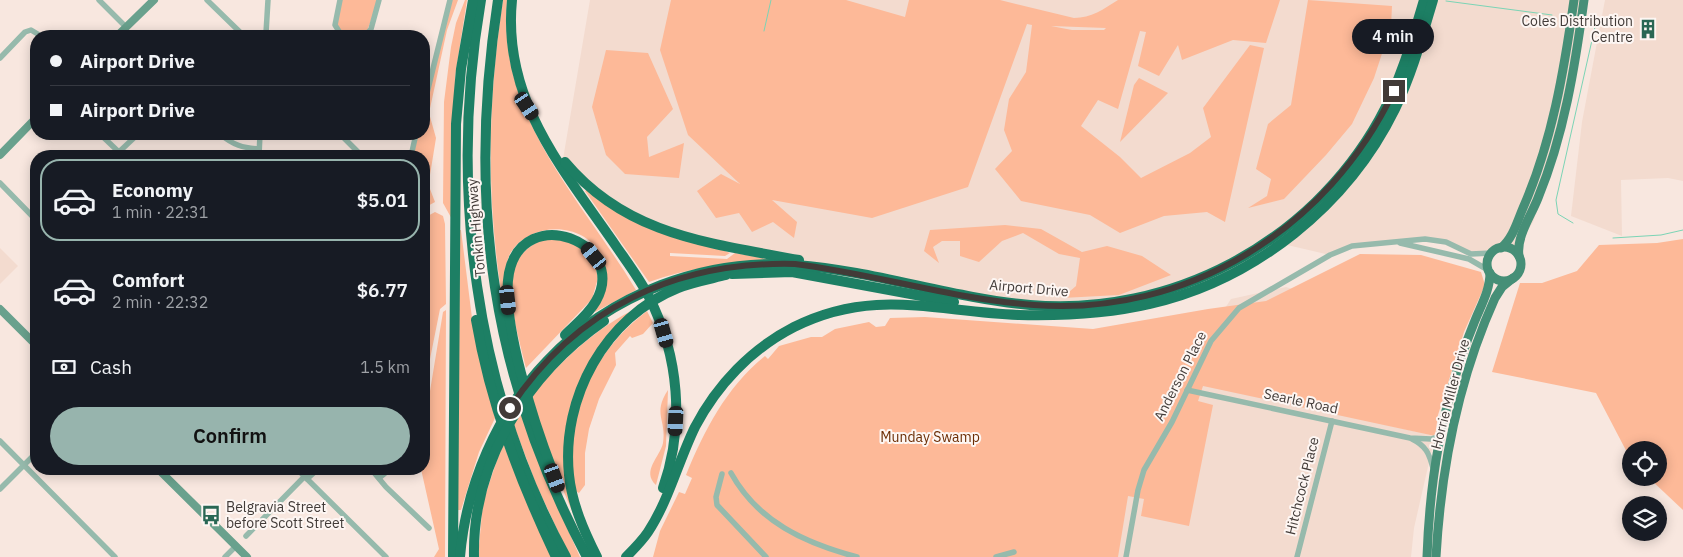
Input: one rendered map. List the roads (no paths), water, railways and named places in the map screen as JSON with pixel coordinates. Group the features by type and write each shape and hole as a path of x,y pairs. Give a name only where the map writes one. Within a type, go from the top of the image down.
{"highway":[{"path":"453,557 456,124 460,69 473,0"},
{"name":"Tonkin Highway","path":"481,0 472,65 468,162 469,212 480,306 496,377 517,446 533,487 566,557"},
{"name":"Tonkin Highway","path":"498,0 491,47 484,122 487,225 496,298 514,378 536,447 563,512 587,557"},
{"path":"512,0 512,49 518,79 527,106 548,146 648,295 664,333 674,373 677,406 676,432 667,478 651,516 626,557"},
{"name":"Airport Drive","path":"654,294 697,273 762,264 812,266 997,301 1069,306 1105,304 1158,293 1196,280 1256,250 1301,216 1329,189 1356,156 1379,120 1394,91 1424,0"},
{"name":"Airport Drive","path":"1068,314 1141,306 1193,291 1256,260 1304,225 1351,177 1385,128 1410,76 1433,0"},
{"path":"472,65 466,104 464,198 468,258 478,335 491,391 506,439 527,493 556,557"},
{"path":"527,106 553,145 577,175 611,204 636,220 683,237 831,265 868,276"},
{"path":"474,557 474,533 478,502 496,440 516,411 534,378 544,357 589,312 600,290 600,272 594,256 580,242 563,235 545,236 528,242 522,248 512,263 509,274 508,300 512,329 532,407 551,468 587,557"},
{"path":"460,557 463,530 472,495 496,440 523,389 554,353 589,323 654,294 700,278 726,274 792,272 1006,310 1068,314"},
{"path":"597,557 578,515 569,476 568,447 573,412 584,380 598,354 641,300"},
{"path":"626,557 648,532 696,427 713,398 744,362 767,343 792,328 837,311 887,303 1012,314 1068,314"},
{"path":"466,557 472,495"}],"main road":[{"path":"1574,0 1565,66 1548,139 1530,193 1512,233 1501,248 1492,253 1488,261 1489,272 1503,281 1513,278 1520,271 1519,245 1539,197 1557,143 1575,66 1584,0"},
{"path":"1501,248 1511,249 1519,256"},
{"name":"Horrie Miller Drive","path":"1426,557 1434,471 1440,436 1452,388 1468,338 1489,286 1489,272"},
{"name":"Horrie Miller Drive","path":"1436,557 1444,472 1462,389 1495,298 1502,287 1513,278"}],"street":[{"path":"99,0 126,27"},
{"path":"123,30 154,0"},
{"path":"208,0 238,30"},
{"path":"266,30 268,0"},
{"path":"339,30 336,25 340,0"},
{"path":"370,30 379,0"},
{"path":"430,78 450,0"},
{"path":"0,58 25,32 30,30"},
{"path":"0,155 30,124"},
{"path":"106,140 117,150"},
{"path":"124,150 133,140"},
{"path":"228,140 243,148 259,149 260,140"},
{"path":"346,140 356,150"},
{"path":"0,183 30,214"},
{"name":"Anderson Place","path":"1126,557 1138,490 1144,470 1187,390 1211,340 1239,308 1330,255 1352,246 1432,239 1446,242 1471,254 1492,253"},
{"name":"Anderson Place","path":"1383,242 1430,248 1477,262 1489,272"},
{"path":"0,309 30,340"},
{"name":"Searle Road","path":"1187,390 1410,438 1430,439 1440,436"},
{"name":"Hitchcock Place","path":"1297,557 1332,420"},
{"name":"Searle Road","path":"1410,438 1423,445 1429,453 1434,471"},
{"path":"0,442 30,471"},
{"path":"0,489 30,459"},
{"path":"731,473 747,499 771,520 812,542 857,557"},
{"path":"722,474 716,497 717,505 766,557"},
{"path":"34,475 115,557"},
{"path":"164,475 247,557"},
{"path":"303,475 386,557"},
{"path":"246,536 310,475"},
{"path":"376,475 429,528"},
{"path":"379,478 383,475"},
{"path":"225,557 236,546"},
{"path":"996,557 1014,552"}],"waterway":[{"path":"764,31 771,0"},
{"path":"1446,1 1552,15"},
{"path":"1573,223 1558,214 1556,200 1597,18"},
{"path":"1613,238 1661,235 1683,230"}],"place":[{"name":"Coles Distribution Centre","path":"1648,29"},
{"name":"Belgravia Street before Scott Street","path":"211,515"}],"park label":[{"name":"Munday Swamp","path":"930,437"}]}
